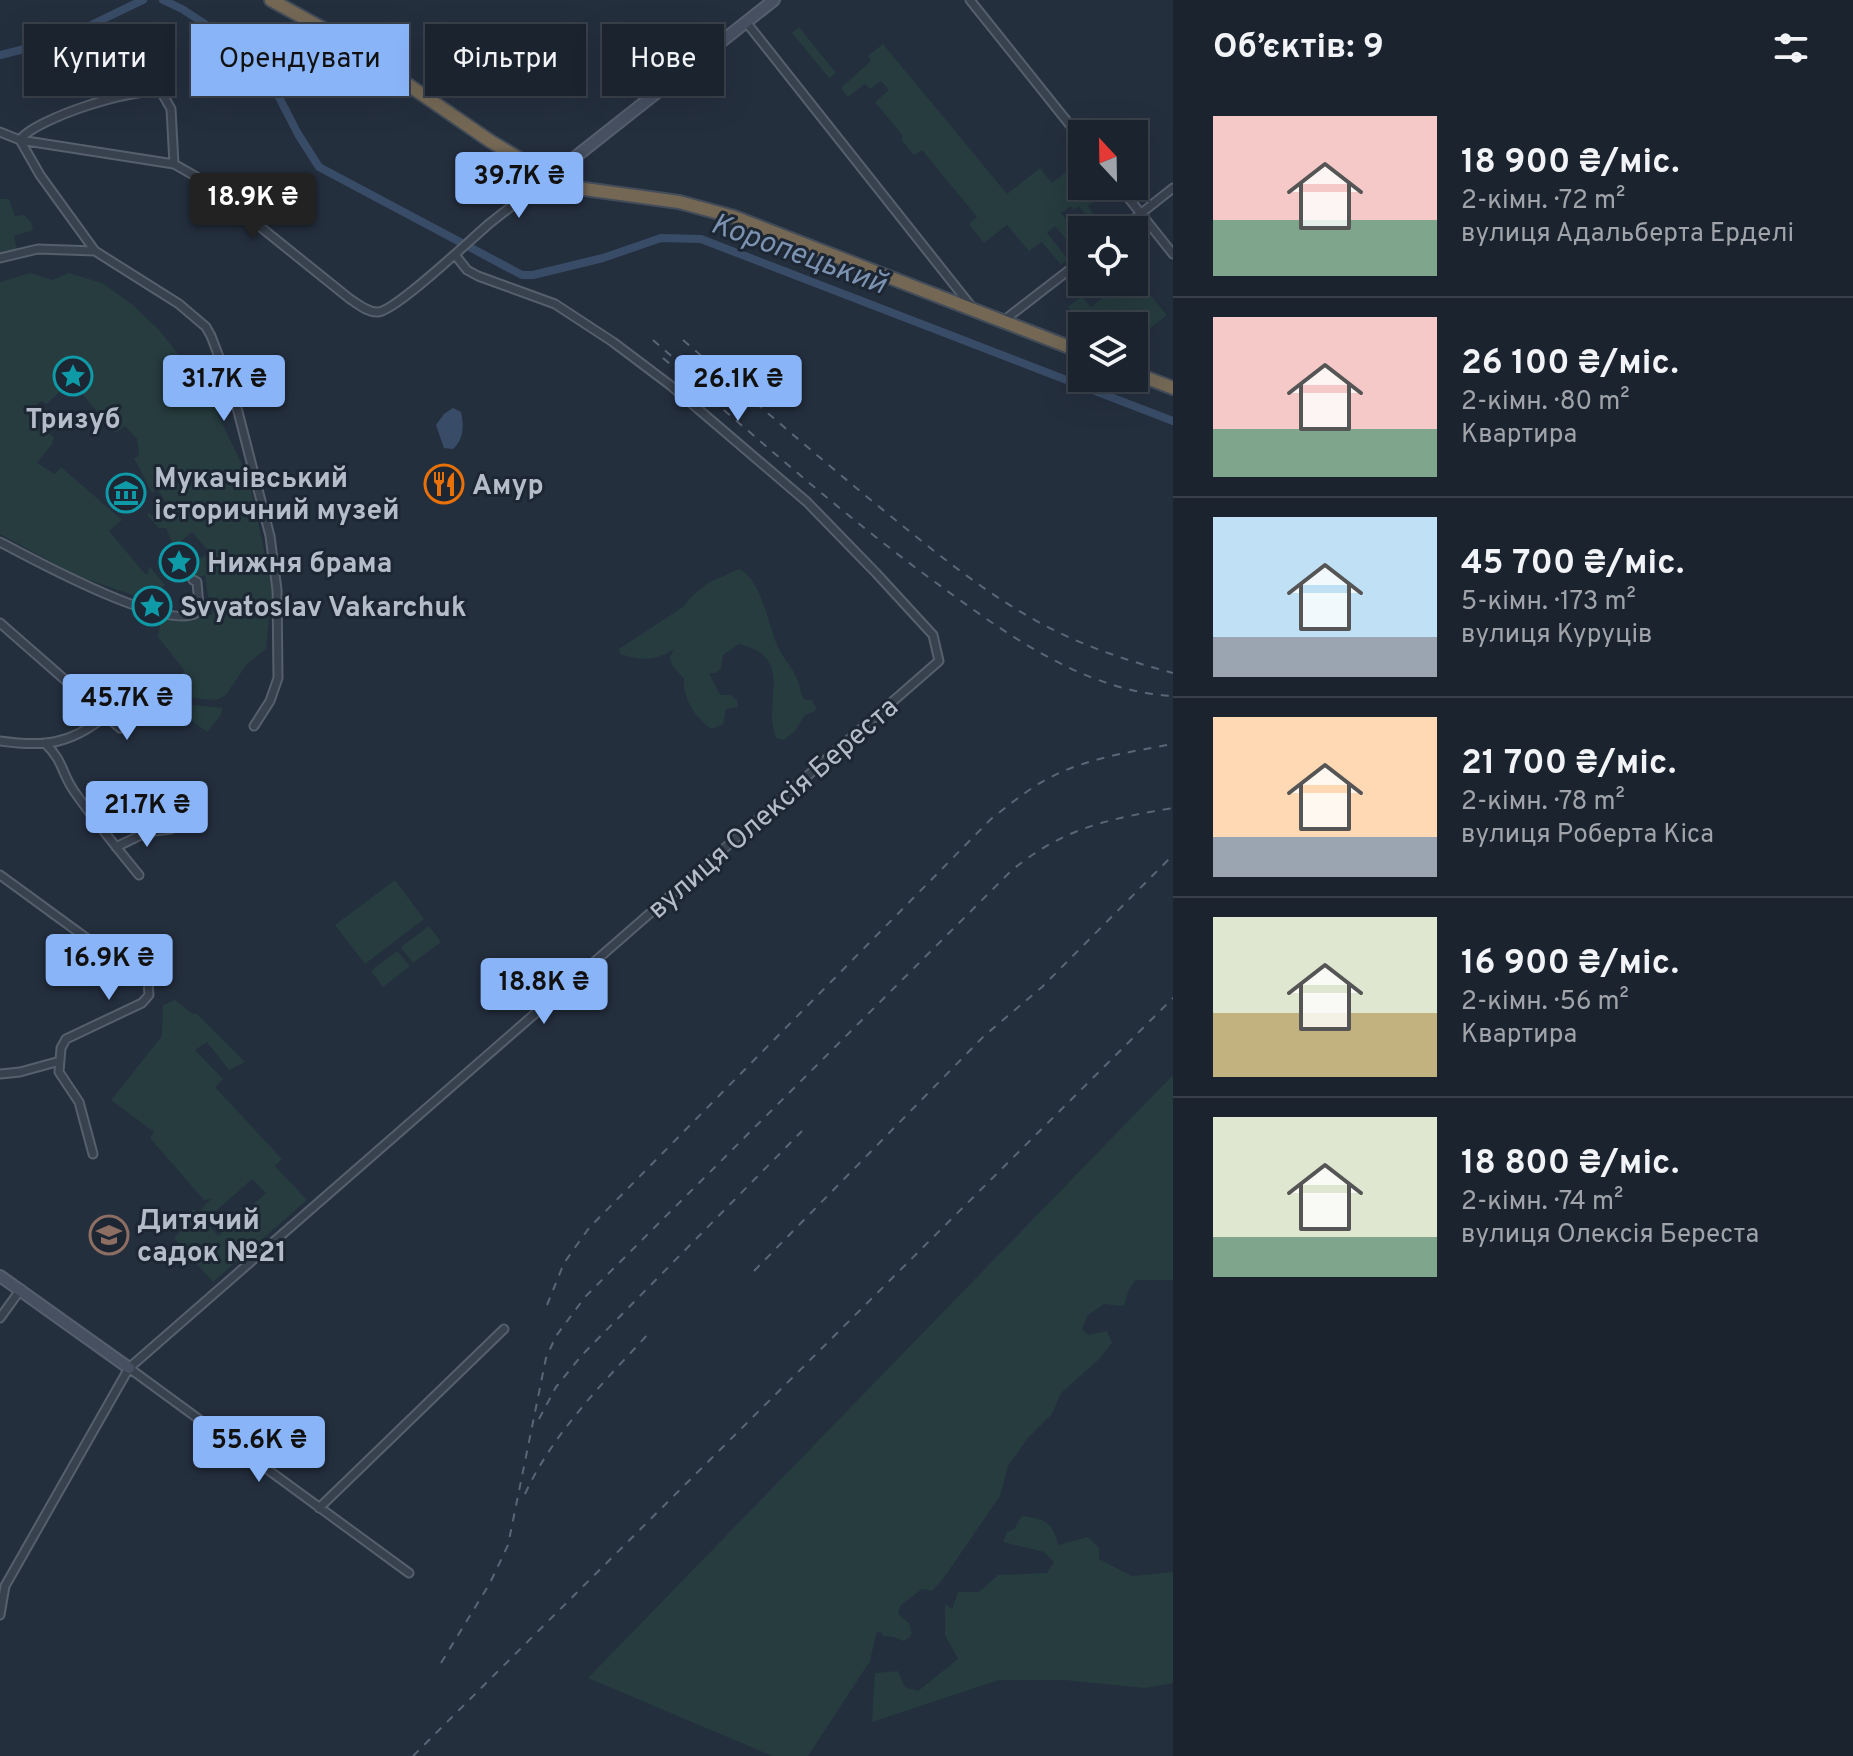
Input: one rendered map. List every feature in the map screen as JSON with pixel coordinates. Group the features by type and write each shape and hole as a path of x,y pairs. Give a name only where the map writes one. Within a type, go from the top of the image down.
{"highway":[{"path":"271,0 353,46 490,141 550,177 577,188 704,207 1068,347"},
{"path":"1148,378 1173,388"}],"street":[{"path":"0,132 20,140 174,164 202,180 350,299 373,313 390,308 774,0"},
{"path":"970,0 1068,122"},
{"path":"746,22 974,311"},
{"path":"20,140 28,131 51,120 106,101 154,90 162,93 171,109 174,164"},
{"path":"20,140 40,175 95,251 179,304 206,327 228,377 270,536 277,590 278,678 270,701 254,726"},
{"path":"1138,216 1173,188"},
{"path":"1130,200 1173,254"},
{"path":"0,258 38,249 95,251"},
{"name":"вулиця Олексія Береста","path":"0,1615 5,1586 129,1368 939,661 933,635 807,502 670,385 555,304 467,270 458,254"},
{"path":"1003,321 1068,271"},
{"path":"0,542 98,591 165,615 189,617 196,613 199,606 197,582 193,580"},
{"path":"0,623 120,728 155,696 184,701"},
{"path":"0,741 45,743 84,733 104,717"},
{"path":"45,743 57,755 69,784 88,812 139,875"},
{"path":"116,847 147,832 171,829"},
{"path":"0,875 148,983 149,995 142,1003 66,1039 61,1048 59,1072 79,1102 93,1154"},
{"path":"0,1074 60,1061"},
{"path":"0,1276 409,1573"},
{"path":"0,1318 21,1289"},
{"path":"319,1508 504,1329"}],"green space":[{"path":"799,27 836,73 829,78 792,33"},
{"path":"883,44 1007,194 1040,168 1052,183 1068,171 1068,200 1093,200 1088,206 1095,216 1087,216 1079,206 1074,210 1071,206 1061,213 1068,222 1068,242 1055,226 1047,233 1068,259 1061,265 1042,242 1029,251 1007,225 984,243 969,224 977,217 922,150 914,155 901,139 903,136 875,102 889,90 881,81 870,89 865,84 848,97 841,88 871,61 868,56"},
{"path":"0,199 9,199 15,216 24,215 31,222 33,230 14,236 17,249 0,252"},
{"path":"30,273 52,280 69,273 102,283 133,305 160,331 206,390 249,479 272,588 266,649 247,664 225,696 216,700 192,698 180,681 184,670 158,637 161,617 190,621 212,614 217,598 208,597 205,575 197,578 181,560 184,557 189,562 211,554 192,532 174,547 166,528 159,528 147,515 172,511 157,489 152,493 134,458 139,456 137,439 125,426 115,433 80,391 86,386 81,369 47,404 41,401 27,413 36,422 41,420 44,430 54,437 37,463 55,474 61,467 122,520 109,531 145,574 148,574 149,566 165,585 152,596 159,604 77,576 0,534 0,282"},
{"path":"1148,292 1167,315 1148,330 1148,312 1072,312 1068,307 1082,296 1091,307 1101,299 1099,296 1148,296"},
{"path":"739,569 747,574 759,593 775,640 794,673 803,698 812,700 817,710 804,716 795,731 784,740 776,738 772,724 772,670 767,659 757,651 739,644 723,655 721,669 709,673 720,695 730,695 737,700 738,707 726,709 723,724 712,729 691,707 684,679 672,665 670,657 674,649 648,659 620,654 619,649 683,607 708,583"},
{"path":"172,703 223,708 207,732"},
{"path":"395,880 424,919 365,964 335,925"},
{"path":"429,926 441,942 413,963 401,947"},
{"path":"397,951 410,966 383,987 371,971"},
{"path":"175,1000 197,1014 245,1062 229,1070 207,1042 195,1050 223,1079 215,1087 282,1159 275,1166 307,1200 213,1282 174,1238 186,1226 181,1220 194,1209 218,1236 266,1193 252,1179 209,1217 201,1209 211,1199 204,1200 150,1138 154,1132 111,1100 162,1036 163,1005"},
{"path":"1173,1075 1173,1280 1136,1280 1129,1289 1124,1306 1104,1304 1088,1315 1082,1329 1088,1335 1107,1331 1112,1343 1061,1393 1052,1414 1027,1439 1008,1466 1000,1496 943,1579 932,1591 922,1589 901,1605 898,1614 909,1623 912,1633 909,1638 903,1641 883,1636 880,1631 876,1634 870,1661 808,1756 772,1756 588,1678"},
{"path":"1022,1516 1047,1523 1054,1531 1058,1545 1088,1537 1099,1548 1099,1559 1132,1576 1173,1572 1173,1683 1145,1688 1065,1680 999,1680 872,1722 875,1673 898,1671 905,1687 918,1691 958,1659 945,1635 945,1604 952,1609 958,1592 979,1592 998,1575 1047,1573 1054,1562 1044,1552 1003,1542 1007,1532 1014,1529"}],"water":[{"path":"453,408 461,412 462,432 453,449 444,448 436,425"}],"waterway":[{"name":"Коропецький","path":"0,55 60,40 143,0"},
{"name":"Коропецький","path":"163,0 250,54 265,70 319,167 522,275 603,258 661,238 701,239 1173,421"}],"railway":[{"path":"653,340 677,361"},
{"path":"683,340 866,496 984,588 1022,613 1073,639 1173,673"},
{"path":"663,358 865,529 989,621 1077,671 1140,692 1173,696"},
{"path":"547,1305 564,1263 589,1228 991,819 1032,788 1062,772 1108,757 1173,744"},
{"path":"441,1663 490,1583 508,1545 546,1358 556,1336 585,1297 1011,871 1030,856 1068,835 1107,821 1173,808"},
{"path":"754,1271 984,1036 1042,987 1173,855"},
{"path":"413,1756 1173,998"},
{"path":"539,1419 556,1387 582,1355 802,1131"},
{"path":"525,1494 564,1429 649,1333"}],"place":[{"name":"Тризуб","path":"73,376"},
{"name":"Амур","path":"444,484"},
{"name":"Мукачівський історичний музей","path":"126,493"},
{"name":"Нижня брама","path":"179,562"},
{"name":"Svyatoslav Vakarchuk","path":"152,606"},
{"name":"Дитячий садок №21","path":"109,1235"}]}
